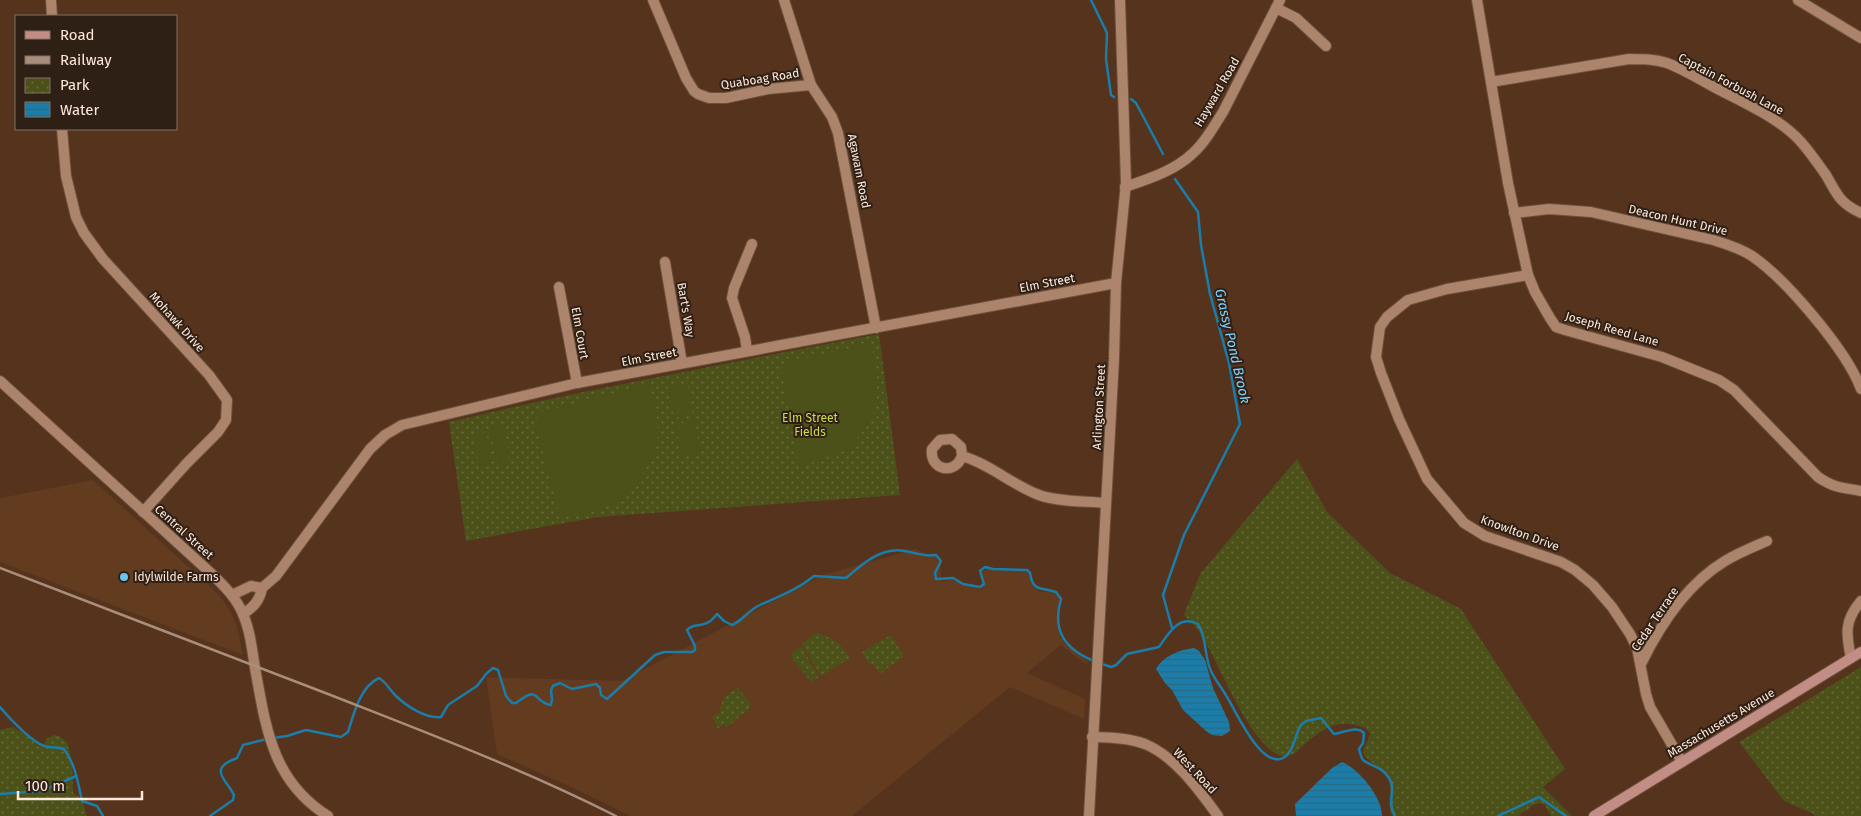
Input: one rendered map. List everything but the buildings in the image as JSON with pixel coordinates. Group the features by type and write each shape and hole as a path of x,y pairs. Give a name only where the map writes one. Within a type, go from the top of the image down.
{"main road":[{"name":"Massachusetts Avenue","path":"1594,816 1861,652"}],"street":[{"path":"51,0 52,15"},
{"name":"Quaboag Road","path":"653,0 686,78 698,94 709,98 726,98 768,89 811,85"},
{"name":"Agawam Road","path":"784,0 811,85 832,117 838,133 876,328"},
{"name":"Arlington Street","path":"1089,816 1114,359 1116,283 1125,187 1124,91 1120,0"},
{"name":"Joseph Reed Lane","path":"1477,0 1514,213 1528,274 1535,292 1556,327 1662,357 1719,380 1734,390 1818,478 1838,488 1861,491"},
{"path":"1798,0 1861,38"},
{"path":"1278,4 1326,46"},
{"name":"Hayward Road","path":"1125,187 1161,174 1192,154 1214,127 1223,112 1278,4"},
{"name":"Captain Forbush Lane","path":"1491,82 1629,59 1649,58 1666,63 1786,128 1812,156 1842,201 1861,213"},
{"name":"Mohawk Drive","path":"62,130 66,176 76,217 84,233 103,258 209,375 227,400 226,420 218,432 143,512"},
{"name":"Deacon Hunt Drive","path":"1514,213 1549,209 1591,212 1713,240 1730,245 1751,255 1771,272 1813,317 1846,361 1861,389"},
{"path":"747,351 745,337 732,298 734,288 752,244"},
{"name":"Bart's Way","path":"664,262 682,363"},
{"name":"Knowlton Drive","path":"1528,274 1447,289 1408,300 1387,317 1380,327 1376,342 1376,357 1398,419 1415,457 1427,479 1464,523 1485,536 1560,562 1575,570 1593,585 1621,620 1637,648 1650,707 1682,762"},
{"name":"Elm Street","path":"243,614 252,608 260,597 262,588 276,576 365,455 379,439 390,431 420,420 577,383 1116,283"},
{"name":"Elm Court","path":"559,287 577,383"},
{"name":"Central Street","path":"0,381 214,576 232,595 243,614 252,648 272,747 284,773 294,788 328,816"},
{"path":"962,456 982,464 1039,495 1106,503"},
{"name":"Cedar Terrace","path":"1641,664 1664,625 1691,589 1724,562 1766,541"},
{"path":"232,595 250,586 262,588"},
{"path":"1852,658 1847,628 1850,615 1861,601"},
{"name":"West Road","path":"1092,737 1129,740 1146,745 1165,756 1181,771 1218,816"}],"shaded area":[{"path":"93,480 219,595 231,612 237,626 243,655 0,562 0,498"},
{"path":"915,549 938,558 941,581 952,580 982,590 982,572 987,569 1022,569 1028,574 1033,587 1041,592 1058,592 1060,637 1066,645 1087,661 1087,665 1061,645 1027,673 1085,699 1084,719 1010,687 852,816 631,816 497,754 486,677 622,681 823,575"}],"green space":[{"name":"Elm Street Fields","path":"879,334 900,495 598,517 466,541 449,422 609,387"},
{"path":"871,344 877,371 877,405 868,425 848,449 799,467 781,369 785,362"},
{"path":"687,383 693,414 674,418 668,387"},
{"path":"649,384 658,433 653,454 642,475 626,494 608,506 591,512 560,518 535,421 540,412"},
{"path":"694,421 700,452 681,456 675,424"},
{"path":"499,424 500,428 503,427 510,456 508,457 509,462 501,464 500,459 497,460 490,431 493,430 492,426"},
{"path":"482,428 483,433 486,432 493,461 490,462 491,466 483,468 482,463 479,464 472,435 475,434 474,430"},
{"path":"1297,459 1327,512 1390,573 1461,609 1565,769 1543,787 1572,816 1551,816 1544,804 1540,803 1531,806 1519,816 1393,816 1390,808 1389,781 1382,770 1364,755 1363,751 1370,734 1366,728 1340,724 1326,728 1292,755 1286,757 1273,752 1260,740 1237,704 1208,646 1195,626 1184,615 1200,574"},
{"path":"816,633 836,642 850,658 821,676 802,644"},
{"path":"891,635 904,656 880,674 873,664 870,665 862,652"},
{"path":"801,646 819,677 811,682 790,656"},
{"path":"1861,667 1861,816 1814,816 1814,814 1784,801 1739,742"},
{"path":"738,688 751,703 750,708 727,727 724,724 718,729 712,716 720,713 721,704 725,698"},
{"path":"13,727 44,747 46,739 54,735 67,742 72,762 73,793 82,799 87,816 0,816 0,730"}],"water":[{"path":"1194,648 1199,651 1205,660 1213,688 1229,722 1230,731 1222,736 1212,735 1206,731 1183,710 1172,690 1156,669 1159,664 1172,654"},
{"path":"1342,762 1362,777 1374,792 1382,816 1296,816 1295,804 1332,768"}],"waterway":[{"name":"Grassy Pond Brook","path":"1091,0 1107,33 1106,59 1111,95 1114,97"},
{"name":"Grassy Pond Brook","path":"1131,99 1136,103 1163,154"},
{"name":"Grassy Pond Brook","path":"1172,628 1163,595 1184,535 1240,424 1229,363 1210,294 1201,245 1198,212 1175,179"},
{"path":"273,738 306,730 341,737 348,732 362,694 372,682 379,678 405,703 423,714 435,717 441,717 448,705 477,686 493,668 498,670 506,696 512,703 516,703 524,697 533,694 551,705 551,690 553,686 560,683 572,689 596,684 600,688 601,695 607,699 655,655 664,652 692,652 695,650 687,630 709,622 717,614 724,621 732,625 754,608 794,589 814,576 846,578 873,557 888,551 897,550 924,555 936,555 941,561 935,573 936,579 953,578 963,584 980,587 984,584 980,571 985,567 1027,570 1035,586 1056,592 1061,599 1058,620 1063,637 1068,644 1075,651 1094,661"},
{"path":"1099,663 1111,667 1116,665 1127,654 1159,647 1175,626 1180,623 1185,621 1198,624 1203,635 1207,660 1214,678 1250,737 1266,755 1275,759 1283,758 1287,755 1301,725 1306,721 1321,718 1334,734 1354,730 1361,731 1364,733 1363,743 1359,749 1362,758 1383,771 1389,778 1392,787 1391,805 1395,816"},
{"path":"0,707 15,724 42,745 64,749 73,767 82,801 97,806 103,816"},
{"path":"210,816 233,800 234,795 221,775 223,766 237,758 243,745 267,739"},
{"path":"0,794 42,791 76,776"},
{"path":"1498,816 1539,797 1566,816"}],"railway":[{"path":"0,568 437,737 545,782 616,816"}],"place":[{"name":"Idylwilde Farms","path":"124,577"}]}
